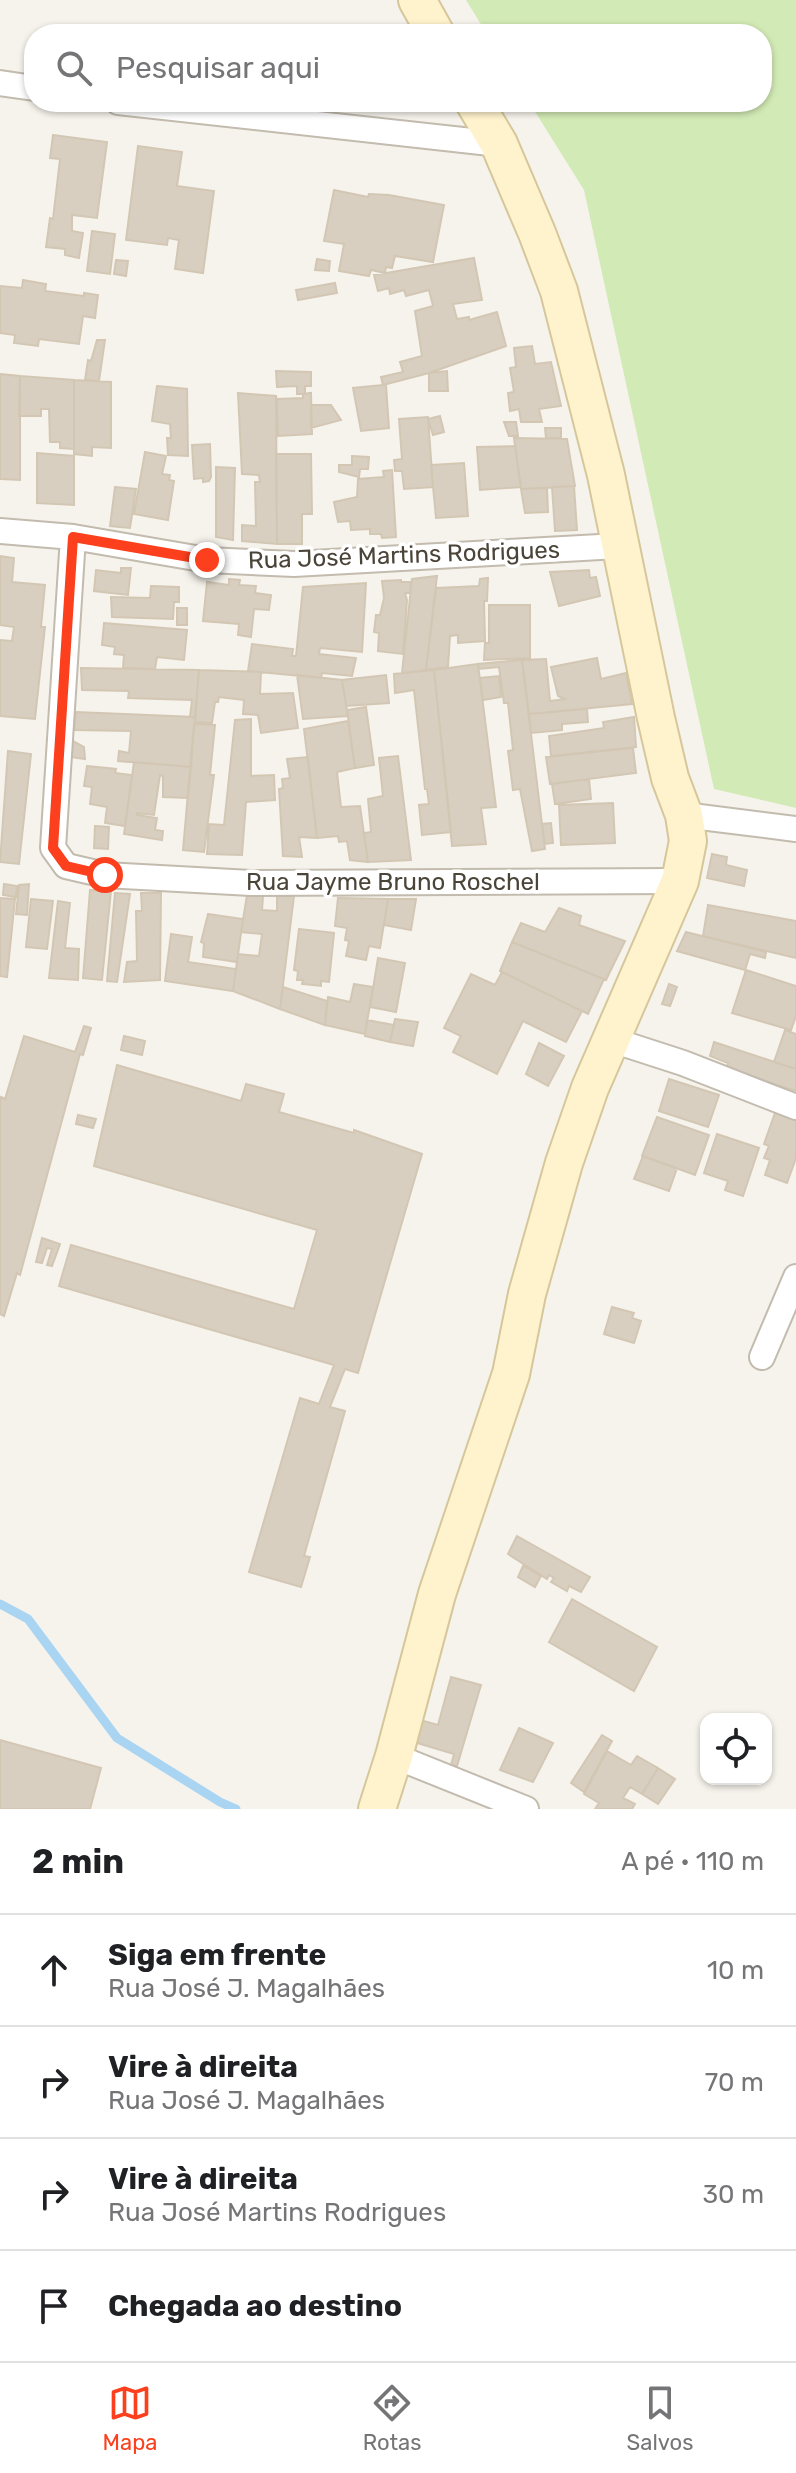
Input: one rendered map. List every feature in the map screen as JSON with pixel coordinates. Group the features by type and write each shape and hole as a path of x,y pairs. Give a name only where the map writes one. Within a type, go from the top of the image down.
{"main road":[{"path":"417,0 430,24"},
{"path":"377,1809 437,1594 511,1374 527,1294 564,1163 590,1088 680,881 688,841 684,815 670,778 618,546 606,475 559,291 499,144 480,112"}],"street":[{"path":"0,83 24,87"},
{"path":"209,112 499,144"},
{"name":"Rua José Martins Rodrigues","path":"0,531 73,537 207,560 294,564 618,546"},
{"name":"Rua Jayme Bruno Roschel","path":"73,537 53,848 66,866 105,875 251,883 680,881"},
{"path":"684,815 796,829"},
{"path":"612,1040 683,1063 796,1107"},
{"path":"762,1357 796,1277"},
{"path":"394,1756 526,1809"}],"green space":[{"path":"466,0 796,0 796,808 714,789 584,190 535,112 772,112 772,24 481,24"}],"building":[{"path":"53,135 107,142 97,218 72,215 72,231 83,233 79,258 65,255 65,249 46,247 50,218 53,219 60,159 50,158"},
{"path":"138,146 182,152 177,186 214,191 203,273 175,269 179,240 168,238 167,245 126,240"},
{"path":"334,190 368,197 369,194 389,195 444,205 433,262 395,256 392,268 386,267 385,273 371,270 369,276 339,271 344,244 324,241"},
{"path":"92,231 115,234 110,274 87,271"},
{"path":"474,258 482,300 453,304 457,319 469,317 469,320 497,312 506,346 429,373 383,385 381,377 403,372 400,362 422,356 415,311 433,306 429,290 406,296 404,290 390,294 389,288 378,291 374,275"},
{"path":"317,259 330,261 329,271 315,270"},
{"path":"116,260 128,261 126,276 114,274"},
{"path":"23,280 46,284 45,291 98,295 95,318 83,316 79,344 39,339 38,346 14,343 15,335 0,333 0,286 22,288"},
{"path":"335,283 337,293 298,300 296,290"},
{"path":"97,340 105,340 99,381 85,380 88,360 91,361"},
{"path":"532,346 535,364 551,362 561,406 539,409 542,422 521,422 519,409 510,411 508,393 514,392 510,368 516,367 514,348"},
{"path":"276,371 311,372 311,386 305,386 305,394 297,394 297,386 277,387"},
{"path":"447,371 448,391 429,391 429,373"},
{"path":"0,374 20,376 20,480 0,479"},
{"path":"20,376 74,380 74,449 60,448 60,442 50,442 49,409 41,409 41,416 19,416"},
{"path":"74,380 111,382 111,448 92,447 92,456 74,454"},
{"path":"386,385 389,428 361,431 353,388"},
{"path":"157,386 187,389 188,456 168,455 170,424 152,421"},
{"path":"238,393 276,396 277,544 242,541 242,525 256,526 255,482 260,482 259,475 242,474"},
{"path":"311,393 312,434 278,436 277,399 303,398 303,394"},
{"path":"311,405 331,405 341,420 311,428"},
{"path":"440,416 444,432 433,435 428,419"},
{"path":"428,417 433,487 404,489 402,471 395,471 394,460 402,459 399,419"},
{"path":"504,422 516,422 518,436 509,436"},
{"path":"545,428 561,428 561,438 546,438"},
{"path":"514,438 567,439 575,486 521,489"},
{"path":"210,444 211,477 203,482 203,478 194,479 192,445"},
{"path":"515,446 521,487 480,490 477,447"},
{"path":"145,452 166,456 162,474 170,475 169,480 174,481 168,520 134,514"},
{"path":"37,453 74,456 74,505 37,503"},
{"path":"276,454 311,454 312,514 302,514 302,544 277,544"},
{"path":"352,456 369,457 368,469 360,469 359,477 339,472 339,465 352,465"},
{"path":"464,463 468,516 436,518 431,465"},
{"path":"216,467 235,468 233,540 216,537"},
{"path":"392,470 396,537 382,538 381,534 370,534 370,529 351,530 350,521 338,522 334,502 357,497 358,479 384,477 383,471"},
{"path":"574,486 577,530 555,531 552,487"},
{"path":"115,487 136,489 130,528 110,526"},
{"path":"547,488 548,512 525,513 521,489"},
{"path":"0,556 14,558 12,582 45,585 41,627 45,627 35,719 0,716 0,640 12,641 14,627 0,625"},
{"path":"121,568 131,568 128,595 94,591 96,570 121,573"},
{"path":"589,570 590,578 596,577 600,596 559,606 550,572"},
{"path":"437,576 426,670 402,673 412,579"},
{"path":"488,578 487,601 484,601 485,641 458,643 458,635 450,636 448,667 426,670 436,588 479,586 480,579"},
{"path":"229,579 240,580 239,585 256,586 255,593 271,595 269,610 254,609 251,637 238,635 239,624 203,621 207,582 229,585"},
{"path":"382,581 411,582 410,593 405,593 403,654 378,651 379,633 374,632 376,615 380,615 384,598"},
{"path":"366,583 362,652 320,648 319,654 356,658 352,676 322,673 321,678 248,671 252,644 293,649 292,656 296,656 303,587"},
{"path":"151,586 179,587 179,602 174,602 173,619 112,617 111,597 150,598"},
{"path":"489,605 530,605 530,658 484,660 485,642 489,643"},
{"path":"177,608 187,608 187,625 177,625"},
{"path":"104,623 187,630 184,660 157,657 155,669 123,668 124,655 114,654 115,647 102,645"},
{"path":"597,658 601,679 626,673 632,704 529,714 522,660 546,659 550,701 565,699 558,696 551,667"},
{"path":"522,660 545,849 532,851 520,789 513,790 508,751 513,750 508,703 504,703 499,667 479,669 478,664"},
{"path":"478,664 496,807 481,808 486,844 452,846 434,670"},
{"path":"81,668 199,670 195,717 190,717 192,700 128,698 129,691 82,690"},
{"path":"199,670 261,672 260,694 293,693 298,728 261,733 258,715 243,714 244,700 219,697 215,702 212,723 195,722"},
{"path":"434,670 451,832 422,835 419,805 429,804 414,690 395,693 394,674"},
{"path":"297,675 342,680 348,716 303,719"},
{"path":"386,675 389,703 346,706 342,680"},
{"path":"499,676 501,697 483,700 480,678"},
{"path":"366,707 374,765 355,768 347,710"},
{"path":"587,709 588,722 562,724 562,730 531,733 529,714"},
{"path":"76,712 195,717 191,767 118,761 119,751 129,753 131,731 74,730"},
{"path":"634,717 636,747 551,756 549,736 604,728 603,722"},
{"path":"251,719 251,776 274,775 275,800 246,802 242,855 207,854 209,824 224,825 235,720"},
{"path":"348,721 355,768 337,772 341,807 360,806 368,862 350,860 347,841 339,842 338,836 317,838 304,729"},
{"path":"194,724 215,725 210,775 214,775 204,852 183,850"},
{"path":"73,741 84,747 85,759 70,757"},
{"path":"633,748 636,773 550,784 546,757"},
{"path":"8,751 31,754 19,864 0,862"},
{"path":"398,756 411,860 368,862 364,833 371,832 368,799 383,796 379,758"},
{"path":"308,757 317,838 299,837 302,857 283,856 279,789 283,788 282,779 290,778 287,759"},
{"path":"134,762 191,767 188,798 163,797 163,776 160,775 154,815 137,813 157,818 155,830 163,831 162,840 124,834"},
{"path":"87,766 116,769 115,773 132,775 125,826 105,823 107,807 90,804 92,787 84,786"},
{"path":"589,779 591,799 555,804 552,784"},
{"path":"613,803 615,843 561,845 559,805"},
{"path":"551,823 553,843 545,844 542,824"},
{"path":"95,826 109,827 108,849 94,848"},
{"path":"712,854 727,857 726,865 747,870 744,886 707,878"},
{"path":"4,884 17,886 16,897 3,895"},
{"path":"29,884 27,915 16,914 19,885"},
{"path":"90,890 111,891 102,980 83,978"},
{"path":"115,893 130,894 117,982 107,981"},
{"path":"141,893 161,893 160,980 124,982 127,962 137,961 136,911 142,911"},
{"path":"247,895 263,896 262,910 277,911 277,896 294,896 280,1009 233,991 238,954 259,956 262,934 241,932"},
{"path":"0,898 15,899 7,977 0,976"},
{"path":"338,898 388,899 380,948 369,946 366,960 346,956 349,941 345,940 347,928 335,926"},
{"path":"31,899 53,901 47,949 26,947"},
{"path":"388,899 416,899 411,930 384,925"},
{"path":"58,901 70,903 65,948 79,949 78,980 49,978"},
{"path":"708,905 796,921 796,958 703,936"},
{"path":"559,908 581,916 579,925 625,941 606,980 512,942 521,923 545,932"},
{"path":"208,914 243,919 237,962 203,957 204,943 201,942"},
{"path":"299,929 334,933 329,982 321,981 321,986 302,984 303,980 297,980 298,971 294,970"},
{"path":"686,932 766,952 765,958 750,954 745,970 677,951"},
{"path":"171,934 192,937 188,962 236,969 233,991 165,981"},
{"path":"512,942 604,979 588,1014 500,971"},
{"path":"378,958 405,963 396,1012 370,1007"},
{"path":"746,970 796,986 796,1016 791,1030 732,1013"},
{"path":"502,972 582,1011 566,1042 523,1021 497,1074 453,1052 461,1036 444,1028 471,974 495,985"},
{"path":"354,984 373,987 365,1034 325,1025 328,997 350,1002"},
{"path":"669,984 677,987 670,1006 662,1004"},
{"path":"283,987 327,1001 325,1025 280,1009"},
{"path":"395,1019 418,1022 413,1046 390,1042"},
{"path":"367,1020 394,1025 390,1042 365,1036"},
{"path":"84,1026 91,1028 83,1055 80,1054 20,1275 17,1273 4,1316 0,1314 0,1100 1,1097 5,1099 24,1036 75,1052"},
{"path":"785,1030 796,1034 796,1069 774,1062"},
{"path":"124,1036 145,1041 142,1055 121,1050"},
{"path":"714,1042 796,1069 796,1091 759,1079 758,1084 725,1073 728,1063 710,1056"},
{"path":"539,1043 564,1056 548,1086 526,1074"},
{"path":"117,1065 241,1101 246,1084 284,1094 279,1112 354,1133 354,1130 422,1154 358,1373 345,1369 330,1407 345,1411 304,1556 310,1557 301,1587 249,1572 300,1398 319,1404 334,1365 59,1286 71,1245 294,1309 317,1230 94,1166"},
{"path":"669,1079 719,1095 708,1127 659,1111"},
{"path":"775,1113 796,1120 796,1158 787,1183 765,1175 770,1160 764,1158 769,1146 764,1144"},
{"path":"78,1115 96,1119 93,1128 76,1124"},
{"path":"657,1117 709,1135 695,1175 642,1156"},
{"path":"717,1134 759,1148 743,1196 725,1190 728,1181 704,1173"},
{"path":"643,1156 677,1168 669,1191 634,1179"},
{"path":"42,1238 60,1244 52,1266 47,1265 52,1249 47,1248 42,1263 36,1262"},
{"path":"612,1307 634,1313 632,1318 641,1321 634,1343 604,1334"},
{"path":"517,1536 590,1577 581,1592 569,1586 567,1591 551,1582 554,1578 549,1575 547,1579 508,1554"},
{"path":"523,1566 541,1576 535,1587 518,1577"},
{"path":"572,1599 657,1647 634,1691 549,1642"},
{"path":"451,1677 481,1685 457,1766 451,1765 454,1754 414,1742 420,1720 438,1725"},
{"path":"519,1728 553,1743 533,1782 500,1770"},
{"path":"602,1735 612,1741 584,1792 571,1783"},
{"path":"0,1740 101,1768 90,1809 0,1809"},
{"path":"607,1751 631,1765 637,1756 658,1768 642,1794 630,1787 623,1798 635,1804 632,1809 595,1809 599,1803 584,1794"},
{"path":"658,1768 675,1779 658,1804 642,1794"}],"waterway":[{"path":"0,1604 28,1619 117,1738 236,1809"}],"route":[{"path":"105,875 73,870 66,866 53,848 73,537 207,560"}]}
